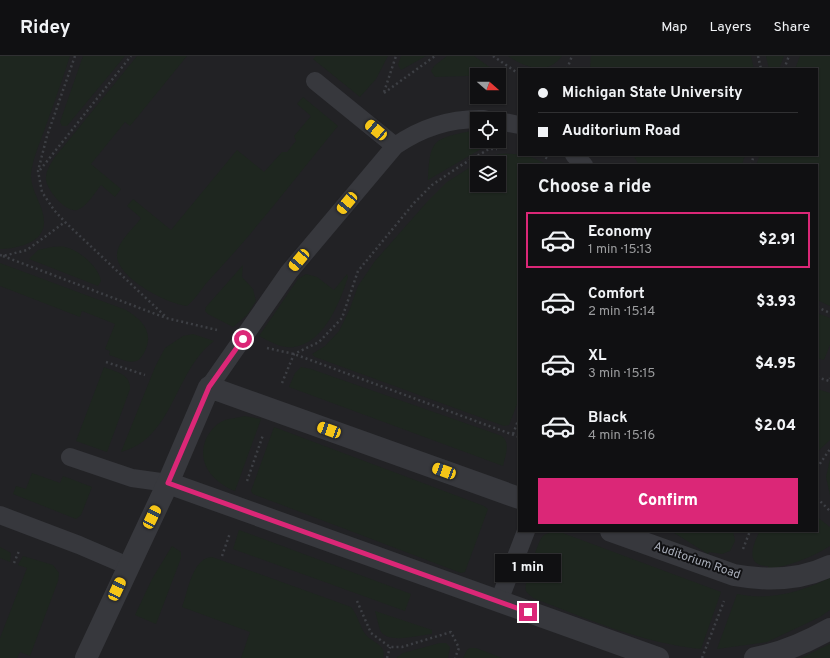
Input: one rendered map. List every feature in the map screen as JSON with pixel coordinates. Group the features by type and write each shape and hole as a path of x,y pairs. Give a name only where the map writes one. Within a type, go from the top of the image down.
{"street":[{"path":"86,658 168,483 209,387 518,498"},
{"path":"168,483 658,658"},
{"name":"Auditorium Road","path":"614,532 734,575 774,580 819,571 830,566"},
{"path":"755,658 786,650 812,639 830,629"}],"lane":[{"path":"315,81 395,146"},
{"path":"209,387 289,272 395,146 412,134 427,127 463,119 470,119"},
{"path":"506,122 518,125"},
{"path":"575,156 583,164"},
{"path":"70,457 132,478 168,483"},
{"path":"0,515 80,545 128,566"},
{"path":"500,601 526,532"}],"path":[{"path":"76,56 47,136 38,171 42,192 54,210 65,222 166,318"},
{"path":"38,171 131,56"},
{"path":"396,56 384,93 436,56"},
{"path":"492,56 518,73"},
{"path":"567,68 572,56"},
{"path":"758,56 761,68"},
{"path":"784,68 789,56"},
{"path":"222,556 272,410 294,354 320,342 342,318 358,271 414,203 432,186 460,166 489,149 500,148"},
{"path":"2,256 27,250 65,222"},
{"path":"2,256 166,318 222,331 256,346 294,354 518,436"},
{"path":"818,307 830,313"},
{"path":"106,362 144,375"},
{"path":"818,377 829,381 830,378"},
{"path":"513,434 518,421"},
{"path":"818,467 830,449"},
{"path":"818,499 830,511"},
{"path":"14,563 21,545"},
{"path":"357,601 371,633 390,647 402,647 451,632 459,648 455,658"},
{"path":"387,658 390,647"}],"shaded area":[{"path":"0,56 830,56 830,658 0,658"},
{"path":"0,56 70,56 36,153 31,175 34,190 44,219 44,226 41,233 33,241 22,246 0,249"},
{"path":"83,56 125,56 67,126 62,126 60,122"},
{"path":"137,56 187,56 130,126 125,122 91,164 121,189 115,197 101,185 84,206 77,210 68,208 53,195 47,184 46,174 55,157"},
{"path":"316,56 388,56 376,79 360,97 313,59"},
{"path":"401,56 426,56 401,70 398,65"},
{"path":"447,56 474,56 491,68 470,68 470,76 435,77 431,71 434,66"},
{"path":"508,56 562,56 550,66 536,68 522,64"},
{"path":"591,56 751,56 754,68 590,68"},
{"path":"766,56 784,56 779,68 769,68"},
{"path":"800,56 830,56 830,306 818,300 818,164 756,164 760,156 818,156 818,68 795,68"},
{"path":"303,97 338,126 260,222 208,281 191,303 187,306 178,304 156,295 144,288 124,272 119,263 117,254 118,249 120,244 141,218 127,206 133,199 171,230 237,150 264,172 282,152 287,152 296,141 294,136 311,116 297,104"},
{"path":"470,131 470,148 483,148 428,180 432,149 441,139"},
{"path":"499,154 518,154 518,156 530,157 545,164 518,164 518,402 509,425 504,426 315,357 312,354 325,346 339,331 349,311 358,286 375,261 427,202 447,182 470,167 470,192 506,192 506,156 492,156"},
{"path":"634,156 745,156 742,164 638,164"},
{"path":"52,247 63,247 70,249 88,260 96,270 101,281 98,286 29,259 38,250"},
{"path":"0,263 126,310 142,322 147,333 147,346 141,358 133,362 109,355 110,351 105,349 115,324 82,311 80,317 0,286"},
{"path":"243,265 242,277 253,289 256,301 247,315 233,327 205,311 206,307"},
{"path":"306,274 317,277 334,290 347,274 348,277 335,309 322,330 305,344 294,347 280,346 259,336 298,279"},
{"path":"818,313 830,318 830,345 824,360 818,358"},
{"path":"193,334 214,341 201,354 190,369 163,419 152,433 139,444 121,452 155,367 165,348 183,336"},
{"path":"104,367 122,374 130,384 130,389 107,452 76,441"},
{"path":"301,367 311,369 502,436 505,439 507,446 503,466 289,387 295,373"},
{"path":"818,389 830,393 830,440 818,451"},
{"path":"244,416 261,419 235,491 220,482 208,471 203,456 203,448 207,436 220,422"},
{"path":"274,427 484,506 488,509 465,572 461,573 253,494 251,491"},
{"path":"830,459 830,495 826,477"},
{"path":"32,473 60,483 63,476 92,487 81,515 76,519 13,494 16,486 26,489"},
{"path":"818,518 830,527 830,546 793,563 769,569 768,566 760,565 753,558 752,553 760,532 818,532"},
{"path":"239,530 411,594 405,611 233,549"},
{"path":"560,532 721,592 701,649 679,646 636,636 533,598 526,591 526,587 531,564 537,547 544,535"},
{"path":"673,532 733,532 735,541 730,551 722,554 709,552 708,554"},
{"path":"172,546 181,552 181,558 156,624 135,615 152,579"},
{"path":"0,547 11,553 10,562 0,558"},
{"path":"23,556 53,565 59,573 58,581 30,656 20,652 17,658 0,658 0,638 27,568 18,565"},
{"path":"212,557 351,607 366,635 383,650 383,658 241,658 250,632 182,607 195,569 205,559"},
{"path":"830,578 830,610 820,617 767,642 717,649 737,594 749,596 773,596 785,594"},
{"path":"375,611 432,630 432,634 403,638 384,635 380,630"},
{"path":"440,643 446,643 450,647 448,658 396,658 403,653"},
{"path":"830,644 830,658 801,658"},
{"path":"470,648 476,648 502,658 463,658 467,650"}],"route":[{"path":"243,339 209,387 168,483 528,612"}]}
